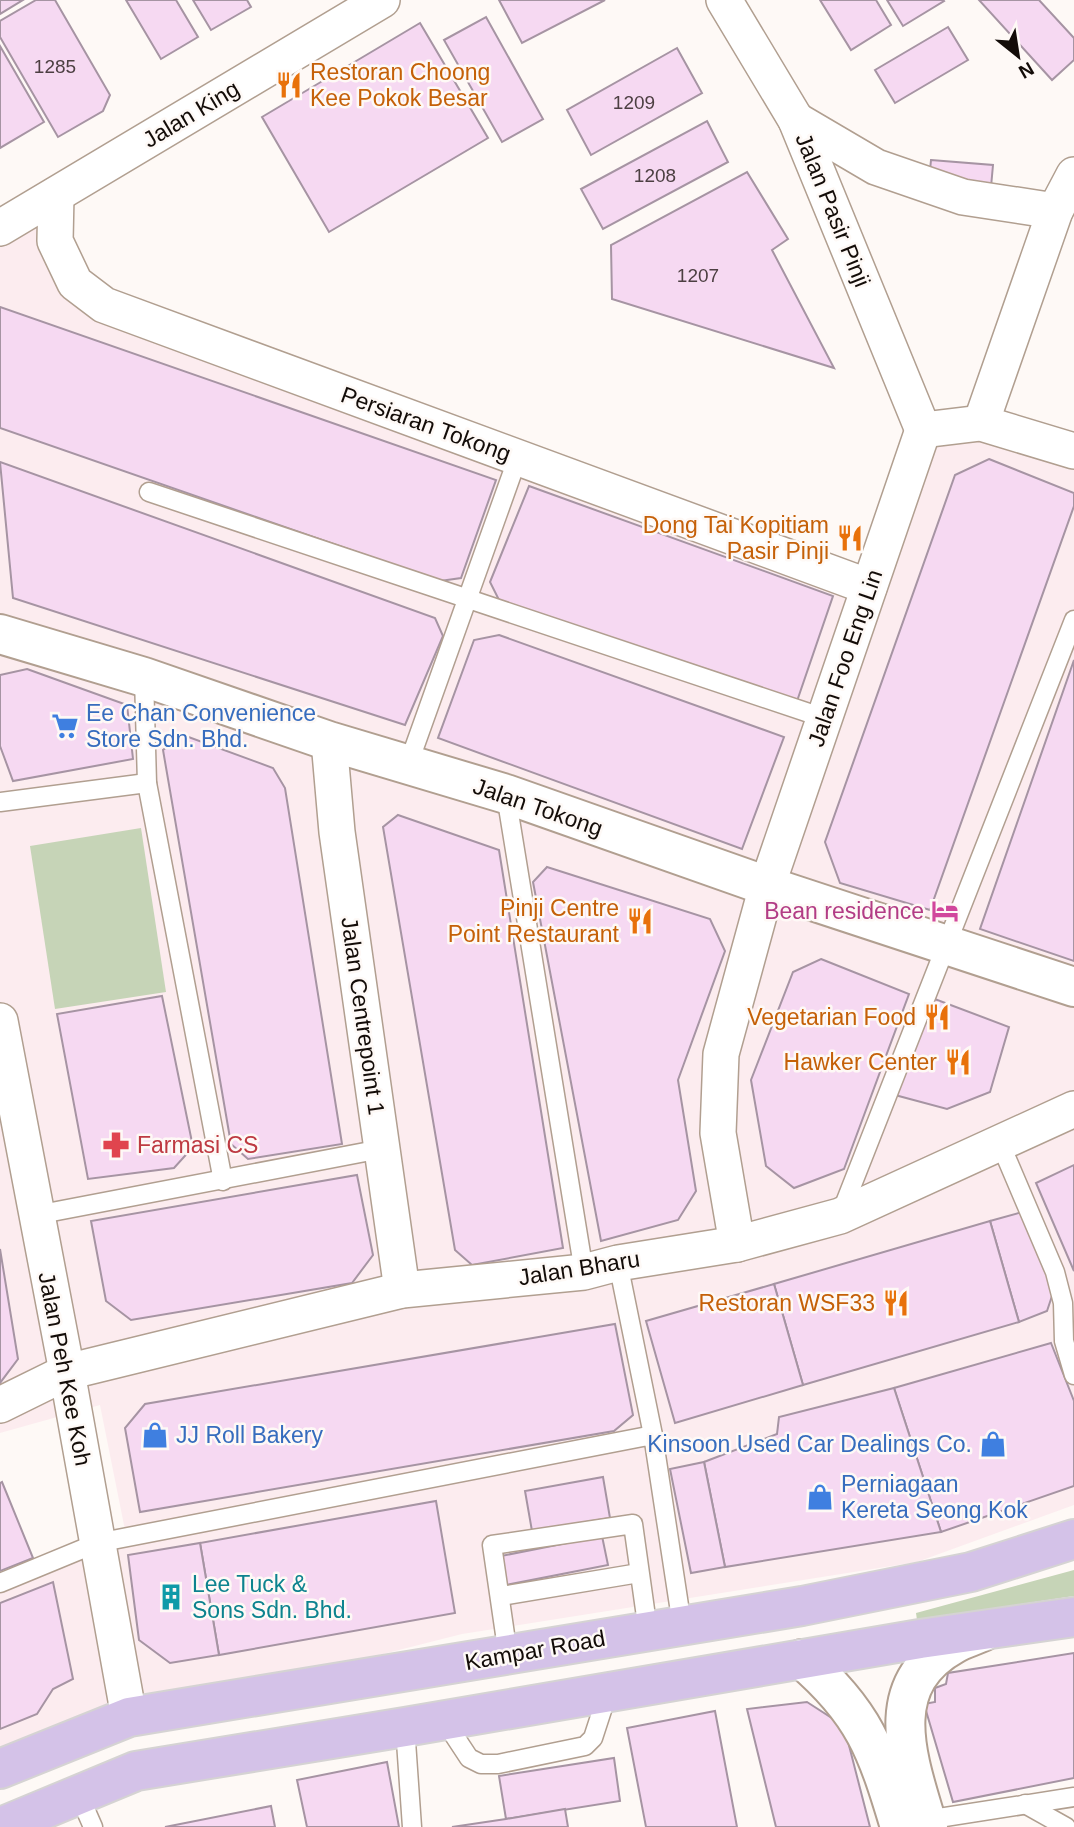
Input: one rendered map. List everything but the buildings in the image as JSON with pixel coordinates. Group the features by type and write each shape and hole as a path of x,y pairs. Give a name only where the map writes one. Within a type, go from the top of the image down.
{"main road":[{"name":"Jalan Tokong","path":"0,634 144,677 329,741 506,794 767,886 1074,988"},
{"name":"Kampar Road","path":"0,1769 129,1717 802,1606 971,1572 1074,1539"},
{"path":"1,1827 86,1811 136,1770 802,1659 1074,1617"},
{"path":"918,1825 904,1729 907,1703 926,1666 953,1645 989,1629"},
{"path":"802,1659 830,1682 866,1732 882,1766 918,1825"}],"street":[{"name":"Jalan King","path":"0,228 382,0"},
{"name":"Jalan Pasir Pinji","path":"724,0 796,120 923,430"},
{"path":"796,120 876,167 901,176 963,197 1055,211"},
{"path":"981,423 1055,211 1074,175"},
{"name":"Persiaran Tokong","path":"56,195 55,241 75,283 104,305 869,587"},
{"path":"923,430 981,423 1074,451"},
{"name":"Jalan Foo Eng Lin","path":"737,1244 718,1133 721,1054 767,886 923,430"},
{"name":"Jalan Centrepoint 1","path":"329,741 337,832 402,1290"},
{"name":"Jalan Peh Kee Koh","path":"0,1021 129,1717"},
{"name":"Jalan Bharu","path":"0,1405 67,1372 402,1290 584,1272 618,1263 737,1244 840,1216 1074,1109"}],"lane":[{"path":"408,765 518,457"},
{"path":"149,492 824,718"},
{"path":"840,1216 1074,620"},
{"path":"144,677 147,783 223,1181"},
{"path":"0,802 147,783"},
{"path":"506,794 584,1272"},
{"path":"1000,1143 1055,1272 1069,1335 1074,1375"},
{"path":"36,1215 382,1149"},
{"path":"618,1263 653,1435 665,1628"},
{"path":"0,1583 97,1543 653,1435"},
{"path":"508,1655 492,1545 633,1524 639,1573 665,1628"},
{"path":"501,1596 639,1573"},
{"path":"444,1720 469,1759 481,1765 510,1762 585,1746 593,1738 608,1692"},
{"path":"405,1727 412,1827"},
{"path":"918,1825 1074,1797"},
{"path":"1025,1804 1066,1827"}],"shaded area":[{"path":"56,195 102,306 871,586 923,432 1074,452 1074,1505 917,1562 462,1634 0,1751 0,1585 126,1535 100,1405 0,1433 0,228"}],"green space":[{"path":"141,828 166,992 55,1009 30,846"},
{"path":"1074,1570 1074,1596 917,1620 916,1613"}],"place":[{"name":"Restoran Choong Kee Pokok Besar","path":"289,85"},
{"name":"Dong Tai Kopitiam Pasir Pinji","path":"850,538"},
{"name":"Ee Chan Convenience Store Sdn. Bhd.","path":"65,726"},
{"name":"Bean residence","path":"945,911"},
{"name":"Pinji Centre Point Restaurant","path":"640,921"},
{"name":"Vegetarian Food","path":"937,1017"},
{"name":"Hawker Center","path":"958,1062"},
{"name":"Farmasi CS","path":"116,1145"},
{"name":"Restoran WSF33","path":"896,1303"},
{"name":"JJ Roll Bakery","path":"155,1435"},
{"name":"Kinsoon Used Car Dealings Co.","path":"993,1444"},
{"name":"Perniagaan Kereta Seong Kok","path":"820,1497"},
{"name":"Lee Tuck & Sons Sdn. Bhd.","path":"171,1597"}]}
